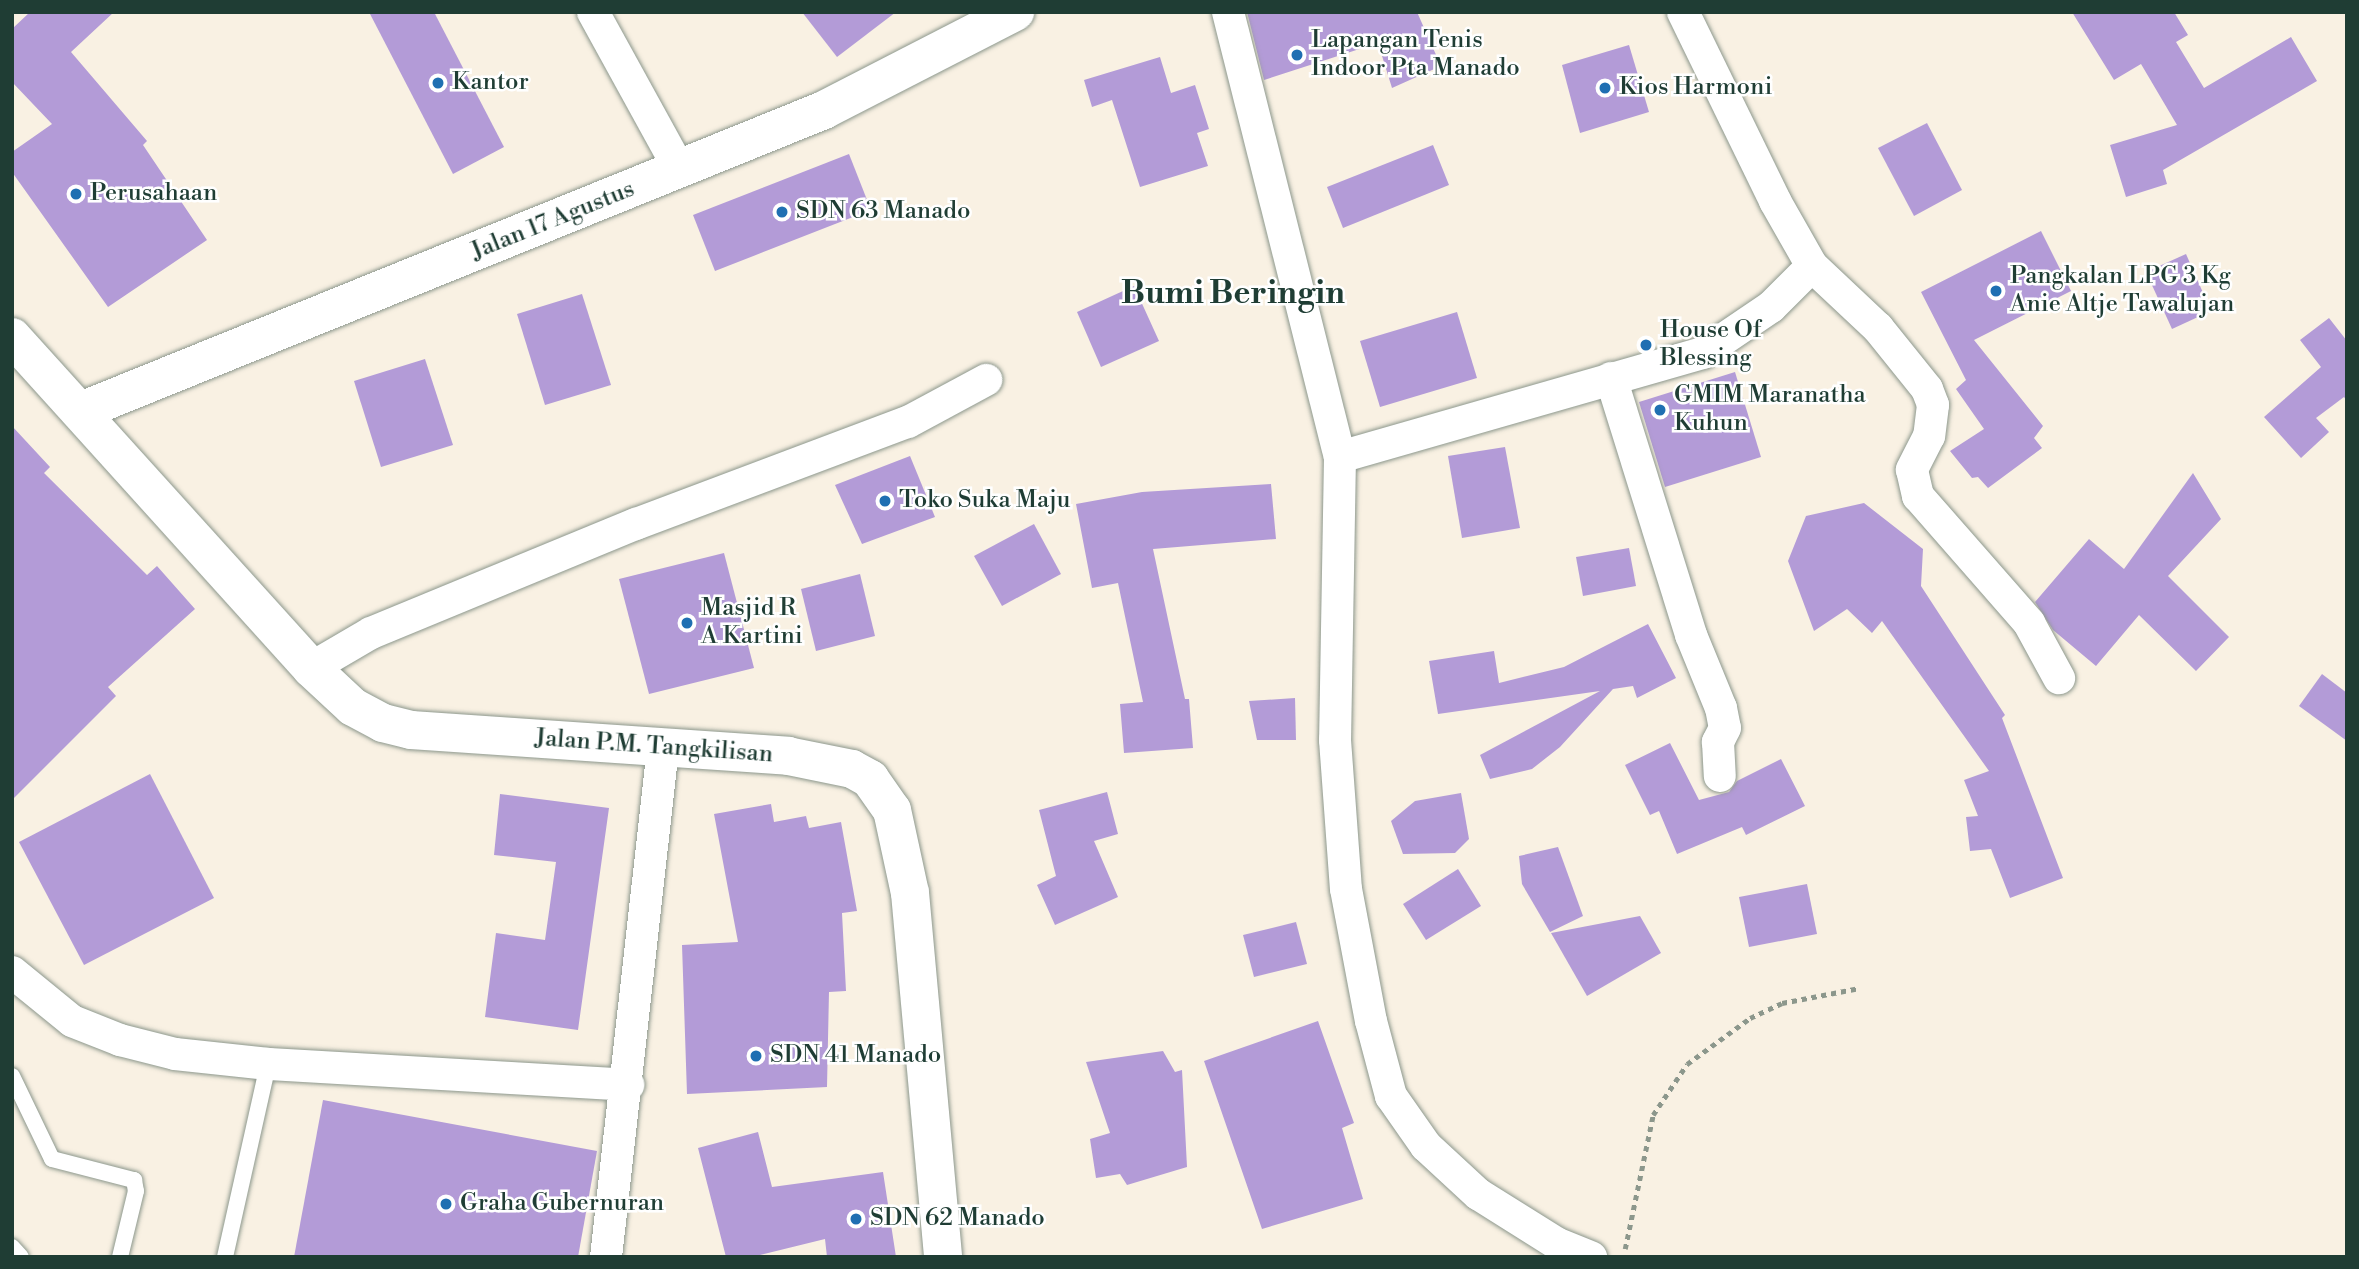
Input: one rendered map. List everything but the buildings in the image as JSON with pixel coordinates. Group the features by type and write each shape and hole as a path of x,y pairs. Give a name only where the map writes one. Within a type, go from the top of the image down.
{"street":[{"path":"593,12 680,170"},
{"name":"Jalan 17 Agustus","path":"81,411 824,110 1016,12"},
{"path":"1228,12 1340,457 1335,740 1346,889 1371,1021 1391,1096 1426,1146 1478,1194 1556,1243 1591,1257"},
{"path":"1683,12 1774,201 1812,266 1878,328 1927,389 1933,405 1929,436 1915,458 1912,481 1918,496 2029,623 2059,678"},
{"path":"1340,457 1703,353 1772,307 1812,266"},
{"name":"Jalan P.M. Tangkilisan","path":"12,337 311,668 353,707 411,730 788,756 852,769 870,779 892,810 910,894 943,1257"},
{"path":"1611,378 1691,635 1721,708 1725,728 1718,742 1720,776"},
{"path":"311,668 371,633 636,524 908,422 986,380"},
{"path":"606,1257 628,1085 663,748"},
{"path":"12,972 72,1021 120,1040 174,1054 268,1064 628,1085"}],"lane":[{"path":"225,1257 268,1064"},
{"path":"12,1076 52,1159 134,1180 136,1191 120,1257"},
{"path":"12,1247 20,1257"}],"path":[{"path":"1623,1257 1653,1115 1687,1064 1750,1018 1782,1003 1860,988"}],"place":[{"name":"Lapangan Tenis Indoor Pta Manado","path":"1297,55"},
{"name":"Kantor","path":"438,83"},
{"name":"Kios Harmoni","path":"1605,88"},
{"name":"Perusahaan","path":"76,194"},
{"name":"SDN 63 Manado","path":"782,212"},
{"name":"Pangkalan LPG 3 Kg Anie Altje Tawalujan","path":"1996,291"},
{"name":"House Of Blessing","path":"1646,345"},
{"name":"GMIM Maranatha Kuhun","path":"1660,410"},
{"name":"Toko Suka Maju","path":"885,501"},
{"name":"Masjid R A Kartini","path":"687,623"},
{"name":"SDN 41 Manado","path":"756,1056"},
{"name":"Graha Gubernuran","path":"446,1204"},
{"name":"SDN 62 Manado","path":"856,1219"}],"district":[{"name":"Bumi Beringin","path":"1233,293"}]}
